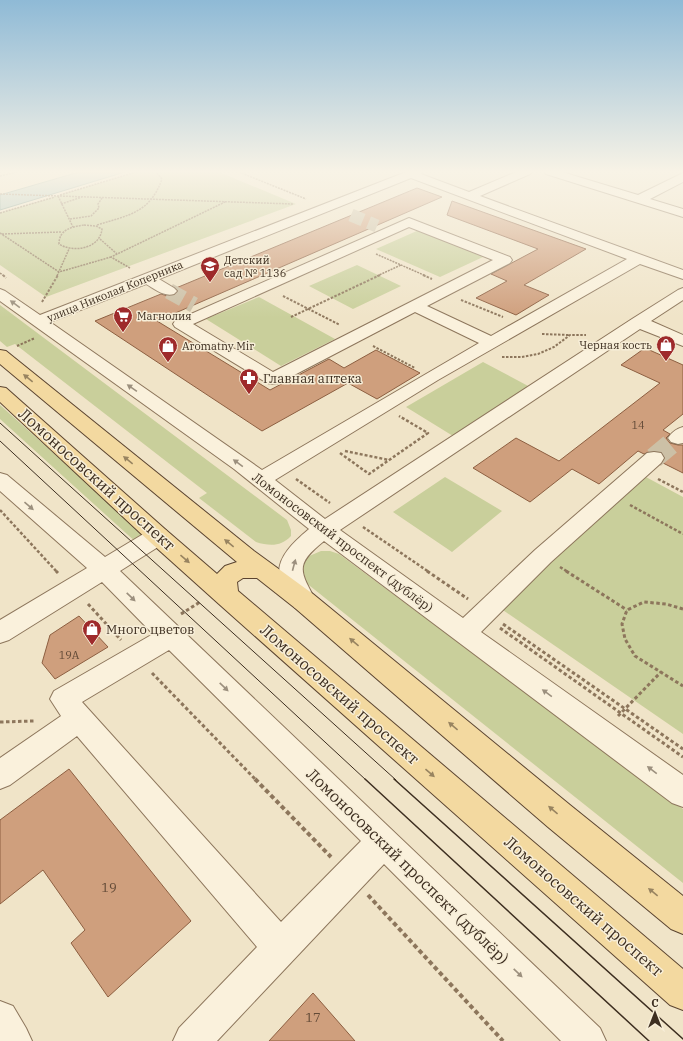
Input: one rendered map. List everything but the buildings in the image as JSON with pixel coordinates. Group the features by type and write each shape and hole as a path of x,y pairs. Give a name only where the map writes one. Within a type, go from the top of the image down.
{"main road":[{"path":"7,351 264,571 304,601 559,816 683,917"},
{"name":"Ломоносовский проспект","path":"0,392 158,536 683,992"},
{"path":"228,597 224,584 232,573 248,567 257,568 264,571"}],"street":[{"name":"улица Николая Коперника","path":"39,321 292,221"},
{"path":"535,221 683,276"},
{"path":"409,222 505,260 272,379 181,324 200,308 264,286 356,245 382,228 409,222"},
{"path":"260,480 432,376 638,259"},
{"path":"147,278 169,291"},
{"path":"304,601 292,576 292,564 302,547 324,530 427,461 683,293"},
{"name":"Ломоносовский проспект (дублёр)","path":"0,294 260,480 324,530 683,793"},
{"path":"414,306 491,342"},
{"path":"638,322 683,341"},
{"path":"464,632 487,612 543,556 647,464"},
{"name":"Ломоносовский проспект (дублёр)","path":"0,481 103,569 587,1041"},
{"path":"0,633 74,589 103,569 158,536"},
{"path":"171,636 64,699 78,719 281,948"},
{"path":"0,775 78,719"},
{"path":"192,1041 383,842"},
{"path":"0,1019 13,1041"}],"path":[{"path":"71,221 73,226"},
{"path":"96,226 111,221"},
{"path":"59,272 111,257 187,221"},
{"path":"1,233 62,232 73,226 84,225 96,226 102,229 100,239 92,244 79,248 68,249 59,244 58,238 62,232"},
{"path":"1,233 59,272"},
{"path":"100,239 117,254"},
{"path":"356,245 401,265 447,290 521,325"},
{"path":"7,351 39,321 46,298 59,272 68,249"},
{"path":"111,257 147,278"},
{"path":"291,317 401,265"},
{"path":"264,286 432,376"},
{"path":"500,357 526,357 556,346 570,335 618,336"},
{"path":"398,416 428,433 390,460 370,474 340,451 390,460 427,461"},
{"path":"647,464 683,492"},
{"path":"295,478 331,504"},
{"path":"612,494 683,534"},
{"path":"0,510 136,657 349,876 502,1041"},
{"path":"361,525 683,749"},
{"path":"543,556 627,610"},
{"path":"683,609 666,604 644,602 627,610 622,624 625,639 635,656 683,686"},
{"path":"602,733 661,672"}],"green space":[{"path":"0,221 251,221 46,297 0,265"},
{"path":"419,230 483,257 440,277 376,249"},
{"path":"357,265 401,286 353,309 309,286"},
{"path":"259,297 335,339 281,366 206,319"},
{"path":"0,305 287,520 291,530 291,536 287,540 275,545 256,542 199,498 207,493 15,344 7,347 0,341"},
{"path":"483,362 530,387 453,436 406,407"},
{"path":"0,405 148,538 138,544 0,419"},
{"path":"644,476 683,497 683,734 500,608"},
{"path":"445,477 502,511 452,552 393,512"},
{"path":"321,551 330,551 339,554 683,809 683,883 305,582 301,564 307,557"}],"tunnel":[{"path":"364,221 377,226"},
{"path":"169,291 194,305"},
{"path":"654,458 678,438"}],"tram line":[{"path":"0,423 396,780"},
{"path":"0,441 366,780"},
{"path":"365,779 649,1041"},
{"path":"394,779 683,1039"}],"place":[{"name":"Детский сад № 1136","path":"210,283"},
{"name":"Магнолия","path":"123,333"},
{"name":"Черная кость","path":"666,362"},
{"name":"Aromatny Mir","path":"168,363"},
{"name":"Главная аптека","path":"249,395"},
{"name":"Много цветов","path":"92,646"}]}
